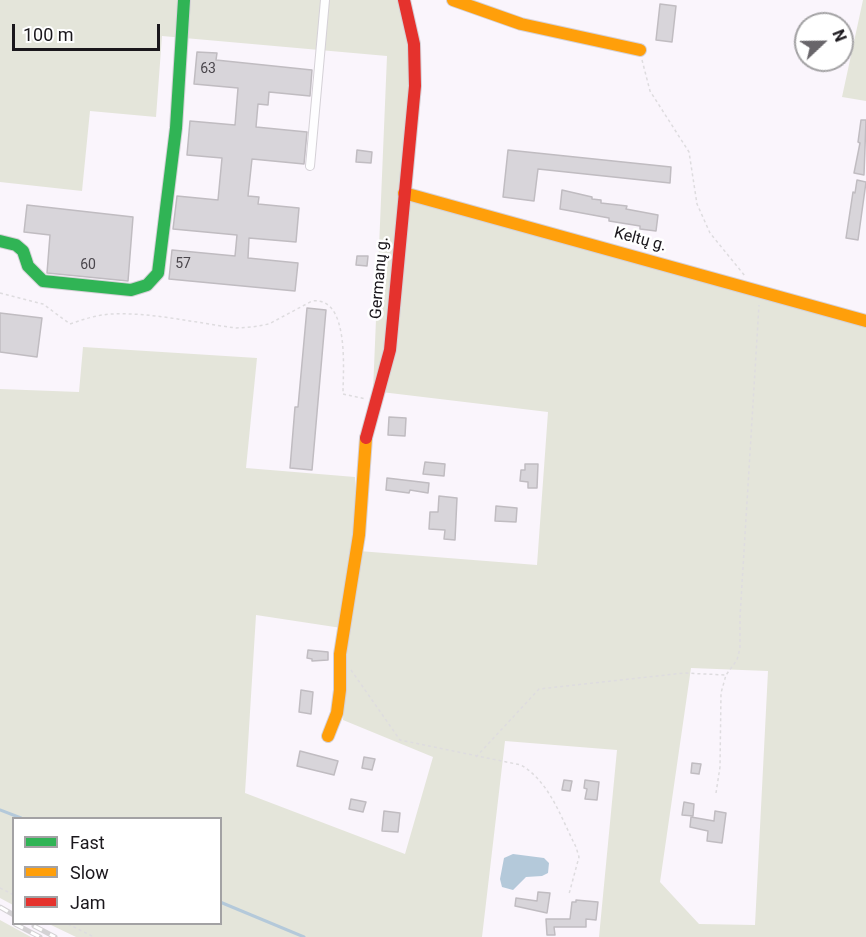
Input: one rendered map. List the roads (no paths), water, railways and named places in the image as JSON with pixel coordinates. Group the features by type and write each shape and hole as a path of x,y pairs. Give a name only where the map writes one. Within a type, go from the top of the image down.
{"street":[{"path":"0,241 16,245 23,252 28,266 43,281 131,290 147,285 155,278 158,273 176,128 184,0"},
{"path":"310,166 324,0"},
{"name":"Germanų g.","path":"328,736 337,713 340,690 340,654 356,557 365,446 390,350 413,110 415,64 412,35 404,0"},
{"path":"453,0 478,11 564,35 640,50"},
{"name":"Keltų g.","path":"404,193 866,321"}],"water":[{"path":"513,854 544,858 549,863 548,873 542,876 526,877 513,890 502,887 500,879 504,858"}],"waterway":[{"path":"0,810 18,817"},
{"path":"222,903 304,937"}],"railway":[{"path":"0,907 12,914"},
{"path":"17,925 40,937"},
{"path":"34,926 55,937"}]}
